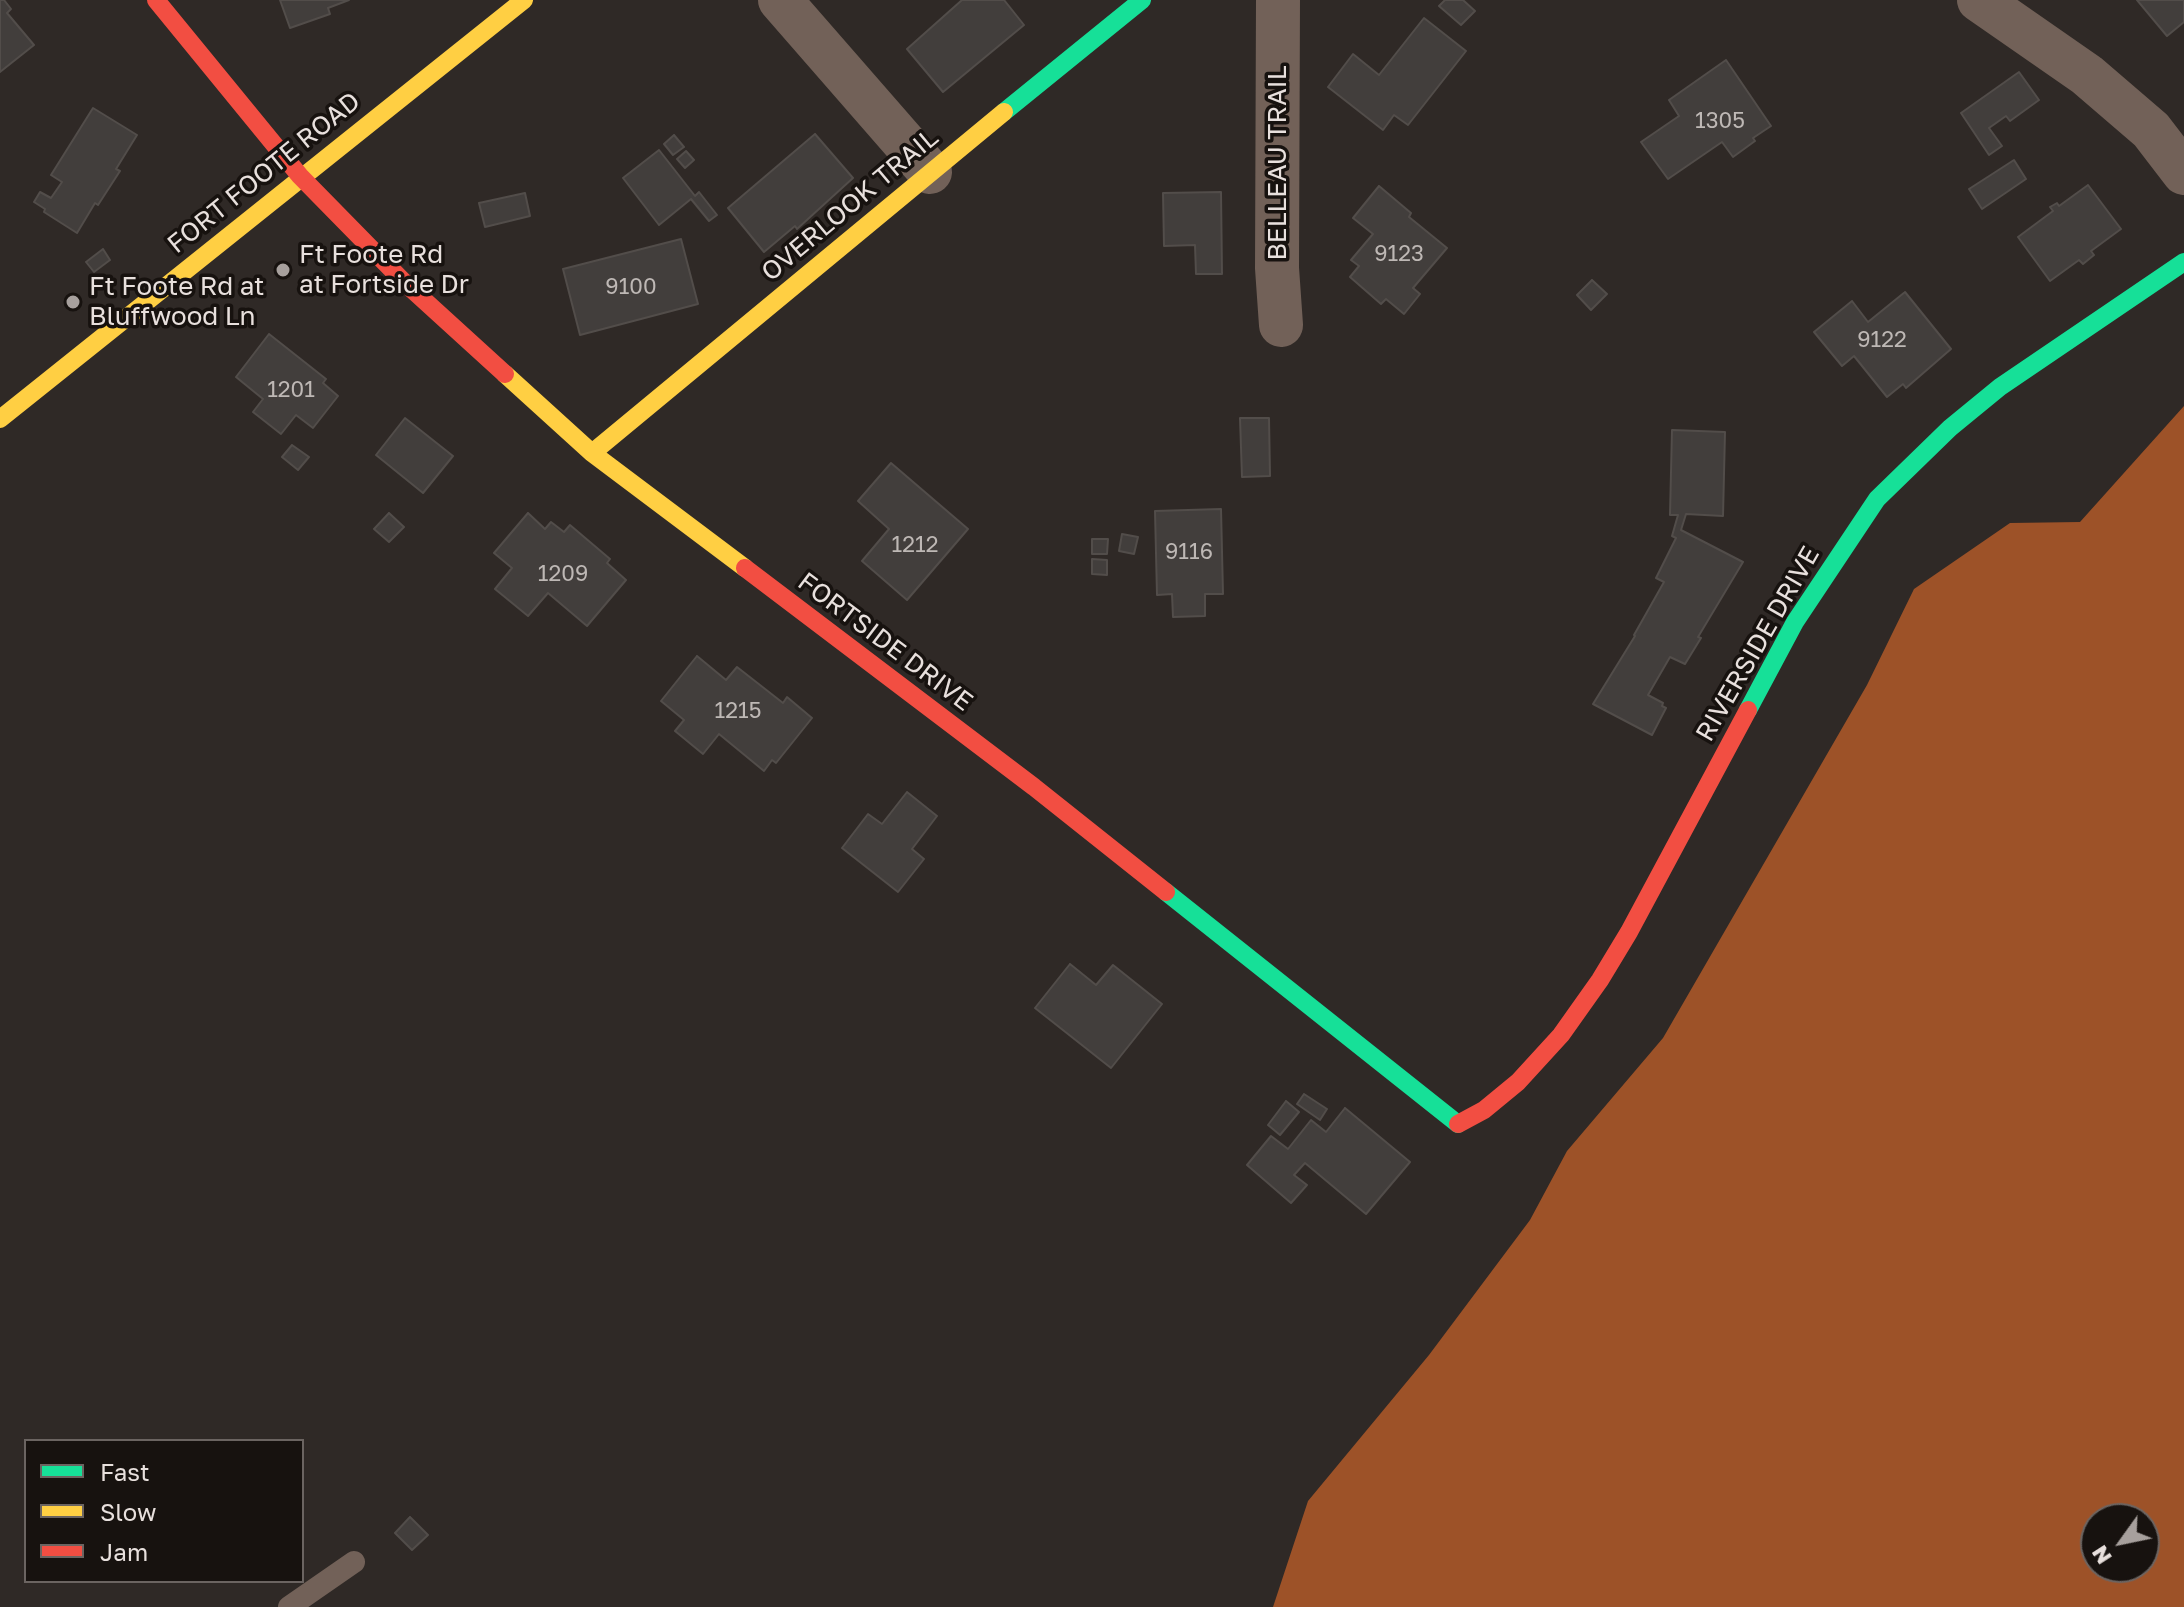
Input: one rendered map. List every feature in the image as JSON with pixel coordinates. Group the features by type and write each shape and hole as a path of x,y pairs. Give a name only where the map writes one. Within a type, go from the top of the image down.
{"street":[{"name":"FORTSIDE DRIVE","path":"156,0 300,176 404,282 592,453 1034,787 1459,1125"},
{"name":"FORT FOOTE ROAD","path":"0,419 300,176 524,0"},
{"path":"780,0 930,172"},
{"name":"OVERLOOK TRAIL","path":"592,453 1142,0"},
{"name":"BELLEAU TRAIL","path":"1278,0 1277,268 1281,325"},
{"path":"1979,0 2087,75 2151,130 2184,173"},
{"name":"RIVERSIDE DRIVE","path":"1459,1125 1484,1110 1518,1082 1561,1035 1600,980 1629,932 1795,622 1877,499 1950,428 2000,387 2184,262"}],"lane":[{"path":"289,1607 354,1562"}],"shaded area":[{"path":"2184,406 2184,1607 1273,1607 1308,1501 1429,1355 1530,1220 1567,1151 1663,1038 1867,685 1914,589 2010,523 2080,522"}],"building":[{"path":"0,0 4,0 11,9 7,13 34,45 0,72"},
{"path":"280,0 349,0 328,8 330,14 290,28"},
{"path":"962,0 1004,0 1024,25 943,92 907,49"},
{"path":"1445,0 1463,0 1475,11 1461,25 1439,6"},
{"path":"2137,0 2184,0 2184,22 2167,36"},
{"path":"1424,18 1466,51 1408,125 1394,115 1383,130 1328,87 1353,54 1379,75"},
{"path":"1726,60 1771,126 1733,157 1722,142 1668,179 1641,142 1679,116 1669,100"},
{"path":"2019,72 2039,100 2010,121 2006,116 1989,128 2002,146 1989,155 1961,113"},
{"path":"93,108 137,135 116,169 120,171 77,233 34,202 40,192 51,198 62,182 51,175"},
{"path":"815,134 853,178 797,229 795,226 764,252 728,208"},
{"path":"674,135 684,147 673,155 664,144"},
{"path":"659,150 695,196 699,192 717,215 709,221 691,199 659,225 623,178"},
{"path":"686,151 694,160 685,168 677,159"},
{"path":"2014,160 2026,179 1982,209 1969,189"},
{"path":"2088,185 2121,229 2091,251 2094,255 2083,264 2079,260 2050,281 2018,237 2053,211 2050,207 2057,203 2059,206"},
{"path":"1379,186 1411,213 1409,217 1447,248 1413,288 1420,294 1404,314 1386,299 1381,304 1350,277 1359,266 1351,260 1373,234 1353,218"},
{"path":"1221,192 1222,274 1196,274 1195,245 1164,246 1163,193"},
{"path":"525,193 530,216 485,227 479,203"},
{"path":"681,239 698,304 580,335 563,269"},
{"path":"103,249 110,260 94,272 86,262"},
{"path":"1592,280 1607,294 1591,310 1577,295"},
{"path":"1905,292 1951,349 1906,388 1903,384 1887,397 1854,356 1842,366 1814,332 1852,301 1868,322"},
{"path":"269,334 326,379 323,383 338,396 313,428 296,415 281,434 253,412 263,399 236,377"},
{"path":"405,418 453,456 423,493 376,455"},
{"path":"1240,418 1269,418 1270,476 1242,477"},
{"path":"1672,430 1725,432 1723,516 1686,514 1681,530 1743,562 1685,664 1670,657 1648,695 1666,708 1652,735 1593,704 1664,582 1656,578 1676,538 1672,536 1678,515 1670,515"},
{"path":"292,445 309,457 298,470 282,457"},
{"path":"891,463 968,529 907,600 862,561 889,529 858,501"},
{"path":"1221,509 1223,594 1205,594 1205,616 1173,617 1172,594 1157,595 1155,511"},
{"path":"389,513 404,527 389,542 374,529"},
{"path":"528,513 545,529 551,522 564,532 570,525 610,559 607,563 626,580 587,626 548,593 528,616 495,589 512,568 494,553"},
{"path":"1122,534 1138,537 1134,554 1119,551"},
{"path":"1092,539 1108,539 1107,554 1092,554"},
{"path":"1092,559 1107,560 1107,575 1092,574"},
{"path":"697,656 726,680 737,667 783,703 787,697 812,718 776,763 772,760 764,771 719,734 703,754 675,731 684,720 661,701"},
{"path":"907,792 937,816 912,849 924,859 898,892 842,848 868,814 882,824"},
{"path":"1070,964 1096,985 1113,965 1162,1004 1111,1068 1035,1008"},
{"path":"1304,1094 1327,1109 1320,1120 1297,1104"},
{"path":"1286,1101 1299,1112 1280,1135 1268,1125"},
{"path":"1345,1108 1410,1162 1366,1214 1305,1163 1294,1175 1307,1185 1291,1203 1247,1165 1271,1136 1288,1149 1311,1120 1326,1132"},
{"path":"410,1517 428,1535 412,1550 395,1533"}],"traffic: fast":[{"path":"1004,112 1142,0"},
{"path":"1748,710 1795,622 1877,499 1950,428 2000,387 2184,262"},
{"path":"1166,892 1458,1124"}],"traffic: slow":[{"path":"0,419 524,0"},
{"path":"592,453 1004,112"},
{"path":"505,374 592,453 745,568"}],"traffic: jam":[{"path":"156,0 300,176 404,282 505,374"},
{"path":"745,568 1034,787 1166,892"},
{"path":"1458,1124 1484,1110 1518,1082 1561,1035 1600,980 1748,710"}],"place":[{"name":"Ft Foote Rd at Fortside Dr","path":"283,270"},
{"name":"Ft Foote Rd at Bluffwood Ln","path":"73,302"}]}
